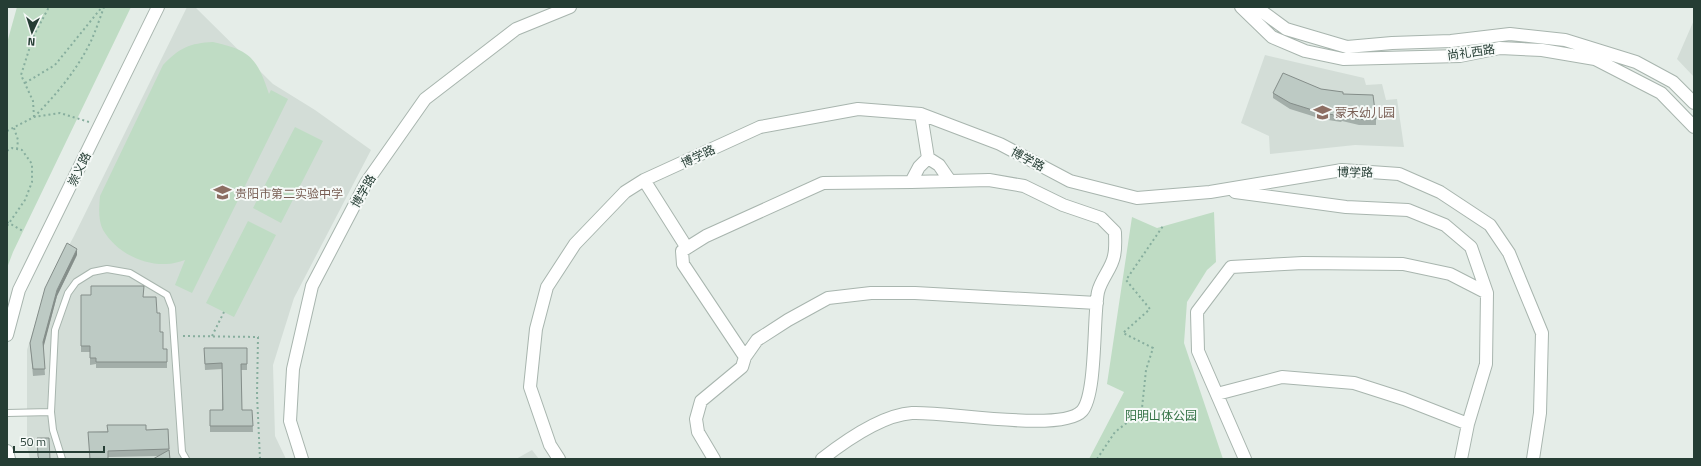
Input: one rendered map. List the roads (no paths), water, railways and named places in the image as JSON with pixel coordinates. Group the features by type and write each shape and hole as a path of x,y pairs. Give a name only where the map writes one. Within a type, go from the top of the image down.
{"street":[{"name":"崇义路","path":"7,335 10,313 19,290 158,7"},
{"name":"博学路","path":"302,459 290,421 294,361 312,286 366,183 425,99 516,29 570,7"},
{"name":"尚礼西路","path":"1241,7 1272,37 1304,51 1343,59 1460,56 1500,48 1542,50 1595,59 1661,93 1694,127"},
{"name":"尚礼西路","path":"1256,7 1286,28 1347,47 1392,43 1451,42 1510,34 1565,40 1636,62 1672,82 1694,102"},
{"name":"博学路","path":"559,459 550,445 530,387 536,329 547,287 575,244 625,192 644,180 760,127 858,109 921,114 1000,144 1070,181 1137,198 1222,190 1342,170 1398,174 1440,192 1490,225 1509,253 1542,334 1540,413 1533,459"},
{"path":"921,114 928,158 939,165 950,181"},
{"path":"911,182 919,167 928,158"},
{"path":"644,180 687,248"},
{"path":"745,357 684,264 682,251 706,236 823,183 989,180 1024,186 1063,205 1101,218 1115,232 1114,257 1098,290 1090,395 1082,411 1066,420 1041,421 911,413 882,421 847,440 822,459"},
{"path":"1222,190 1346,207 1408,210 1445,225 1471,247 1486,293 1486,364 1468,424 1461,459"},
{"path":"1245,459 1198,351 1197,312 1231,267 1303,263 1403,264 1450,274 1486,293"},
{"path":"714,459 698,432 696,419 701,401 742,367 745,357 756,340 828,298 870,293 915,293 1097,303"},
{"path":"1217,394 1282,377 1354,383 1404,399 1468,424"},
{"path":"7,451 9,459"}],"lane":[{"path":"62,459 53,430 51,412 55,330 68,292 76,282 92,272 107,269 130,273 167,295 172,308 182,452 186,459"},
{"path":"7,413 51,412"}],"place":[{"name":"蒙禾幼儿园","path":"1322,112"},
{"name":"贵阳市第二实验中学","path":"222,193"}],"park label":[{"name":"阳明山体公园","path":"1161,415"}]}
